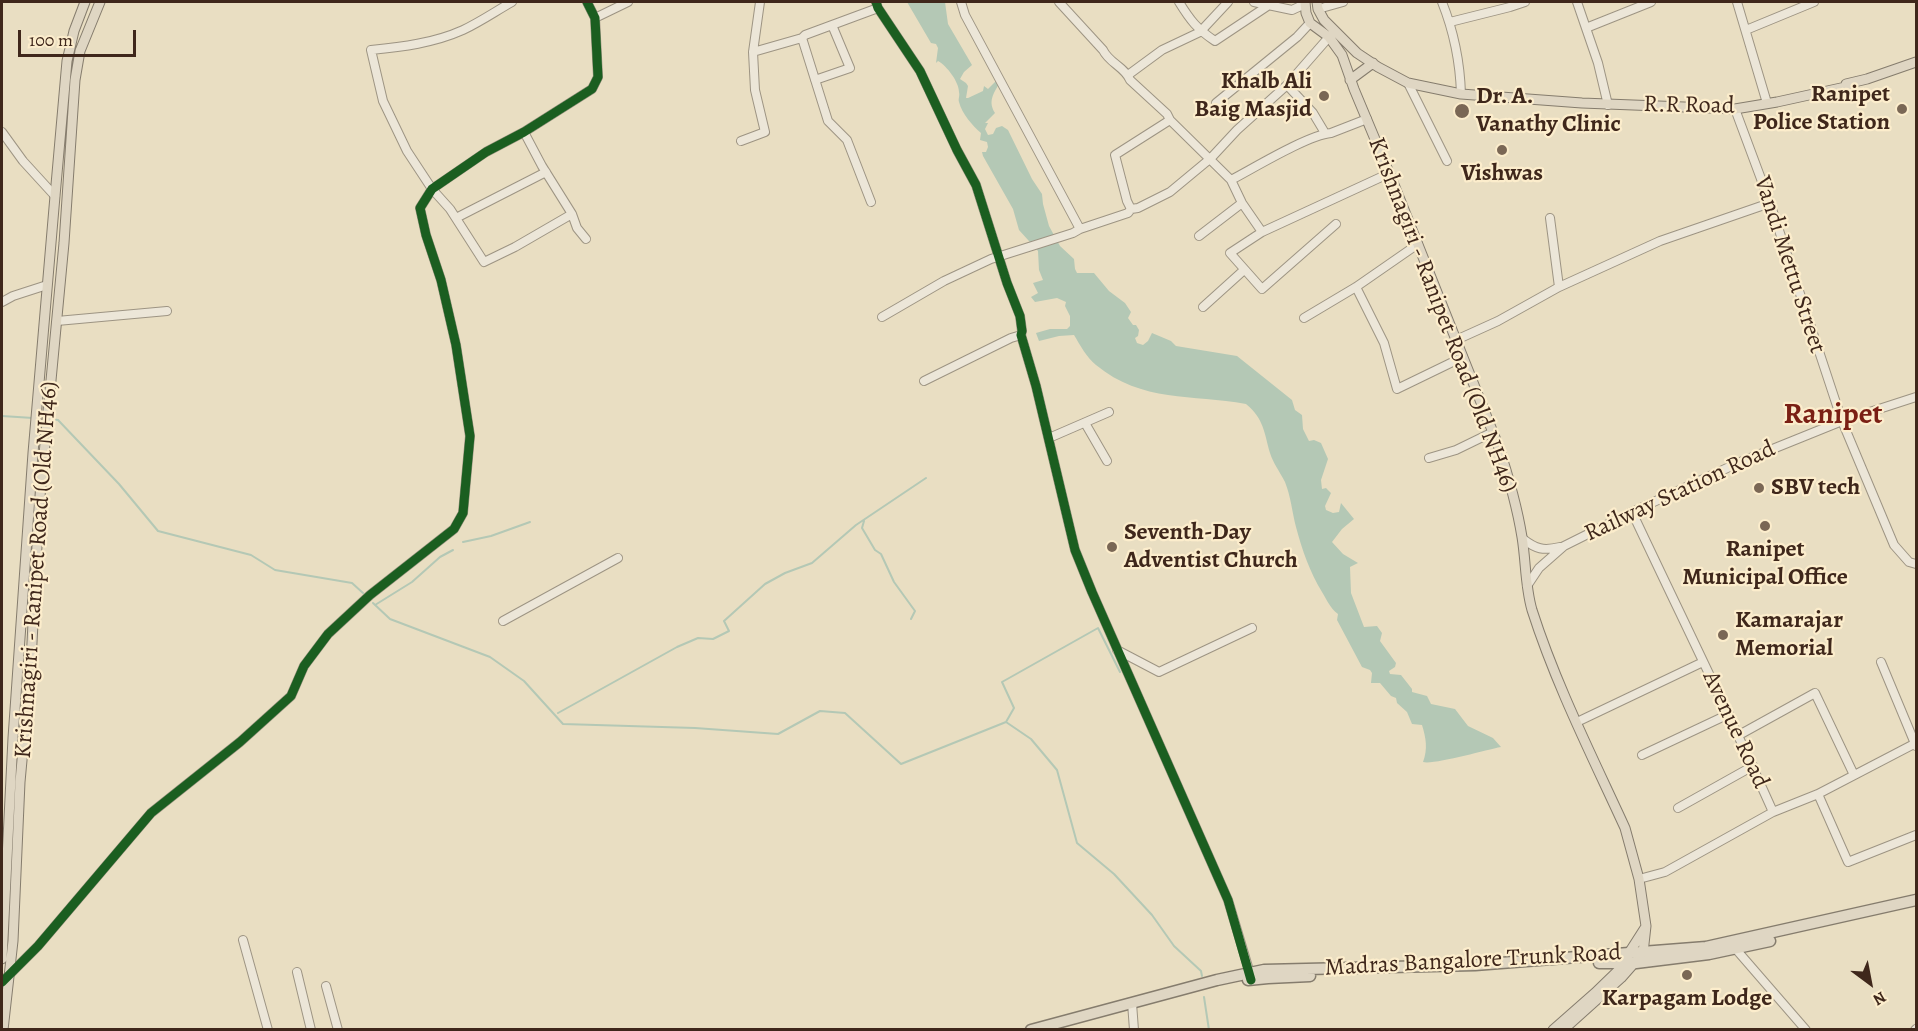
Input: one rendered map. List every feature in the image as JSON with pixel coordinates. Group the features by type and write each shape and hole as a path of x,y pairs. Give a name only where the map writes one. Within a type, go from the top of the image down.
{"highway":[{"name":"Madras Bangalore Trunk Road","path":"1734,946 1917,900"},
{"name":"Madras Bangalore Trunk Road","path":"1031,1029 1132,1007 1251,976 1264,970 1631,959 1643,953 1734,946 1917,907"},
{"path":"1631,959 1734,946"},
{"path":"1053,1029 1132,1007"}],"main road":[{"name":"Krishnagiri - Ranipet Road (Old NH46)","path":"2,959 5,824 47,285 69,47 85,2"},
{"name":"Krishnagiri - Ranipet Road (Old NH46)","path":"3,1029 5,979 13,940 20,782 31,662 39,507 57,321 77,65 83,42 100,2"},
{"path":"1305,3 1310,23 1329,37 1341,54 1350,80 1373,63"},
{"name":"R.R Road","path":"1317,5 1324,20 1358,53 1373,63 1408,82 1461,94 1608,105 1735,109 1850,85 1917,63"},
{"name":"Krishnagiri - Ranipet Road (Old NH46)","path":"1350,80 1418,244 1493,432 1510,481 1523,539 1527,586 1532,609 1562,689 1625,828 1639,879 1646,926 1643,953"},
{"path":"1563,1029 1631,959 1646,926"},
{"path":"1553,1029 1631,959"}],"street":[{"path":"494,2 497,10"},
{"path":"512,2 464,29 434,40 398,48 371,50 383,101 407,151 432,189 456,218 484,262 515,248 572,214"},
{"path":"5,979 38,946 151,813 240,742 291,696 304,666 328,634 379,588 454,529 463,513 470,436 456,345 441,280 426,235 420,208 432,189 486,152 524,132 592,89 598,77 595,18 587,2"},
{"path":"595,18 628,2"},
{"path":"741,141 765,132 755,90 753,52 760,2"},
{"path":"961,2 965,15 1080,229"},
{"path":"1059,2 1105,55 1128,75 1130,80 1167,114 1170,120 1231,180 1242,203 1262,232"},
{"path":"1179,2 1200,32 1215,41 1269,5"},
{"path":"1128,75 1162,50 1200,32 1228,2"},
{"path":"1254,2 1292,10 1305,3"},
{"path":"1317,5 1343,2"},
{"path":"1442,2 1450,22 1460,63 1461,94"},
{"path":"1450,22 1525,2"},
{"path":"1577,2 1598,63 1608,105"},
{"path":"1586,28 1651,2"},
{"path":"1737,2 1774,102"},
{"path":"1746,30 1814,2"},
{"path":"753,52 802,38 877,5 920,71 976,185 1000,257 1006,283 1020,316 1021,335 1036,386 1075,550 1228,900 1251,976"},
{"path":"1216,104 1297,37 1310,23"},
{"path":"815,80 849,68 832,25"},
{"path":"882,317 944,280 991,259 1128,213 1131,209 1138,208 1170,192 1211,158 1237,130 1287,85 1329,37"},
{"path":"802,38 828,121 847,140 871,202"},
{"path":"1408,82 1447,162"},
{"path":"1287,85 1312,113 1325,133"},
{"name":"Vandi Mettu Street","path":"1735,109 1770,203 1842,422 1894,545 1909,562 1917,564"},
{"path":"1231,180 1325,133 1331,133 1366,119"},
{"path":"1131,209 1115,155 1170,120"},
{"path":"2,132 23,161 55,195"},
{"path":"524,132 572,214 577,228 586,238"},
{"path":"456,218 546,172"},
{"path":"1336,224 1262,290 1230,253 1262,232 1389,173"},
{"path":"1199,236 1242,203"},
{"path":"1456,340 1498,321 1559,287 1660,241 1770,203"},
{"path":"1550,218 1559,287"},
{"path":"1304,318 1356,287 1418,244"},
{"path":"1203,307 1244,270"},
{"path":"2,302 47,285"},
{"path":"1356,287 1384,343 1397,389 1463,357"},
{"path":"57,321 167,311"},
{"path":"924,381 1021,335"},
{"name":"Railway Station Road","path":"1527,586 1539,568 1564,546 1632,512 1738,463 1842,422 1917,397"},
{"path":"1049,438 1109,412"},
{"path":"1085,423 1107,461"},
{"path":"1429,458 1456,450 1493,432"},
{"name":"Avenue Road","path":"1632,512 1739,735 1773,812 1665,872 1639,879"},
{"path":"1523,539 1538,549 1547,550 1564,546"},
{"path":"503,621 618,558"},
{"path":"1117,650 1160,672 1252,628"},
{"path":"1577,722 1703,662"},
{"path":"1773,812 1818,794 1916,744 1881,662"},
{"path":"1739,735 1815,693 1854,775"},
{"path":"1642,755 1729,714"},
{"path":"1678,808 1753,766"},
{"path":"1818,794 1848,862 1917,835"},
{"path":"243,940 268,1029"},
{"path":"1734,946 1805,1029"},
{"path":"297,972 311,1029"},
{"path":"326,986 338,1029"},
{"path":"1132,1007 1134,1029"}],"shaded area":[{"path":"907,2 945,2 948,24 972,65 960,79 968,86 966,98 983,91 984,86 988,89 996,81 999,84 992,102 995,113 985,123 988,123 985,129 988,135 993,134 996,128 1002,126 1008,130 1042,194 1049,226 1060,246 1074,259 1077,273 1094,273 1109,291 1125,303 1131,312 1128,318 1139,330 1135,338 1137,343 1143,345 1152,333 1171,341 1176,346 1237,356 1292,400 1295,410 1302,415 1303,429 1309,441 1314,440 1321,443 1328,459 1321,480 1322,489 1326,488 1331,493 1325,506 1326,510 1333,513 1339,512 1341,503 1354,519 1332,542 1343,554 1358,563 1350,567 1351,593 1364,627 1377,626 1382,633 1380,641 1396,663 1395,667 1389,671 1390,674 1401,675 1412,692 1427,696 1431,704 1455,709 1468,726 1493,738 1501,747 1423,762 1426,744 1422,725 1412,724 1407,712 1380,683 1371,683 1372,673 1362,667 1337,620 1338,614 1329,604 1314,577 1301,544 1285,482 1271,457 1260,421 1246,404 1168,395 1131,386 1096,365 1074,335 1039,341 1036,333 1050,329 1067,329 1070,326 1066,302 1057,298 1035,302 1031,297 1038,293 1033,283 1043,280 1039,270 1038,251 1019,230 1013,209 983,156 982,152 986,152 988,147 987,142 980,140 981,133 963,111 955,79 941,63 938,61 936,63 938,48 936,44 931,43"}],"waterway":[{"path":"2,416 33,418"},
{"path":"50,419 58,420 119,484 158,531 251,555 275,570 352,583 363,593"},
{"path":"558,713 677,647 698,638 713,639 729,631 724,621 765,584 785,573 812,563 856,525 926,478"},
{"path":"864,521 862,528 875,550 881,554 894,582 915,611 911,619"},
{"path":"463,542 491,536 530,522"},
{"path":"375,605 412,582 440,557 453,550"},
{"path":"373,603 390,619 490,657 524,681 563,724 695,728 778,734 820,711 845,713 901,764 1006,722 1031,739 1057,770 1077,843 1114,874 1152,915 1174,946 1201,971 1202,976"},
{"path":"1006,722 1014,708 1002,682 1098,628 1120,672"},
{"path":"1204,997 1209,1030"}],"cycle path":[{"path":"2,982 38,946 151,813 240,742 291,696 304,666 328,634 370,595 454,529 463,513 470,436 456,345 441,280 426,235 420,208 432,189 486,152 524,132 592,89 598,77 595,18 587,2"},
{"path":"876,2 920,71 976,185 1007,283 1020,316 1021,335 1036,386 1075,550 1228,900 1251,980"}],"place":[{"name":"Khalb Ali Baig Masjid","path":"1324,96"},
{"name":"Ranipet Police Station","path":"1902,109"},
{"name":"Dr. A. Vanathy Clinic","path":"1462,111"},
{"name":"Vishwas","path":"1502,150"},
{"name":"SBV tech","path":"1759,488"},
{"name":"Ranipet Municipal Office","path":"1765,526"},
{"name":"Seventh-Day Adventist Church","path":"1112,547"},
{"name":"Kamarajar Memorial","path":"1723,635"},
{"name":"Karpagam Lodge","path":"1687,975"}],"district":[{"name":"Ranipet","path":"1833,416"}]}
